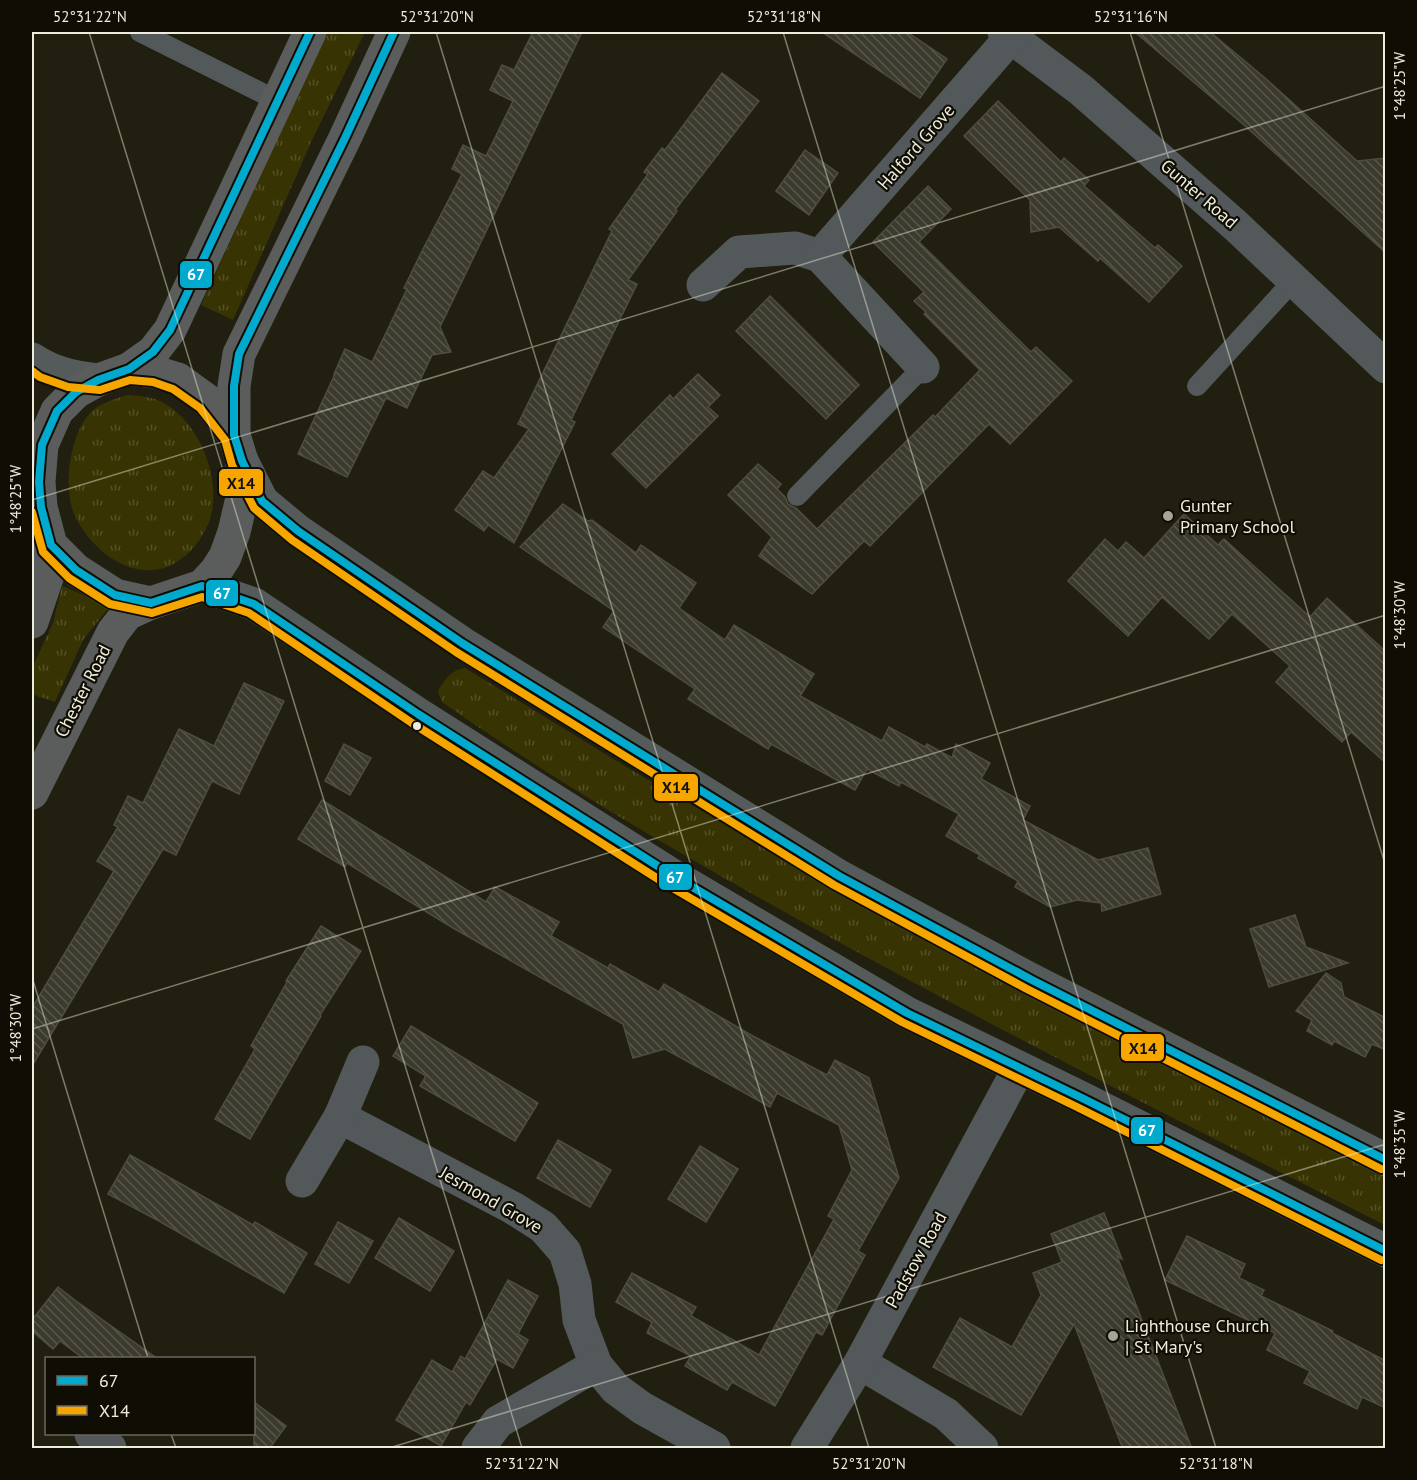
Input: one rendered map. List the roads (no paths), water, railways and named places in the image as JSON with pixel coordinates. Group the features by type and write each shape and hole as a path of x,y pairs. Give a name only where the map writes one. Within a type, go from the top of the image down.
{"highway":[{"path":"32,622 48,575 51,545 35,474 42,445 57,411 76,392 98,380 129,369 153,352 170,330 310,32"},
{"path":"202,586 225,557 242,498 234,386 239,354 345,138 394,32"},
{"path":"129,369 155,372 178,379 207,400 238,448"},
{"path":"51,545 76,570 115,595 151,603"},
{"name":"Chester Road","path":"32,793 113,632 128,614 151,603 202,586"}],"main road":[{"path":"32,359 44,367 69,377 98,380"},
{"path":"238,448 261,501 308,538 462,643 839,876 1032,980 1386,1160"},
{"path":"202,586 254,604 418,714 672,875 907,1013 1386,1251"}],"street":[{"name":"Halford Grove","path":"820,256 1008,34"},
{"name":"Gunter Road","path":"1008,34 1081,90 1235,225 1386,367"},
{"path":"702,285 739,252 795,248 820,256 923,367"},
{"path":"302,1181 340,1117 363,1062"},
{"name":"Padstow Road","path":"807,1449 860,1363 1019,1068"},
{"name":"Jesmond Grove","path":"340,1117 543,1227 565,1252 574,1284 579,1320 596,1365 616,1389 642,1408 714,1449"},
{"path":"860,1363 946,1414 982,1449"},
{"path":"478,1449 498,1422 596,1365"},
{"path":"92,1435 110,1449"}],"lane":[{"path":"140,32 278,101"},
{"path":"1197,386 1293,280"},
{"path":"797,496 923,367"}],"place":[{"name":"Gunter Primary School","path":"1168,516"},
{"name":"Lighthouse Church | St Mary's","path":"1113,1336"}]}
